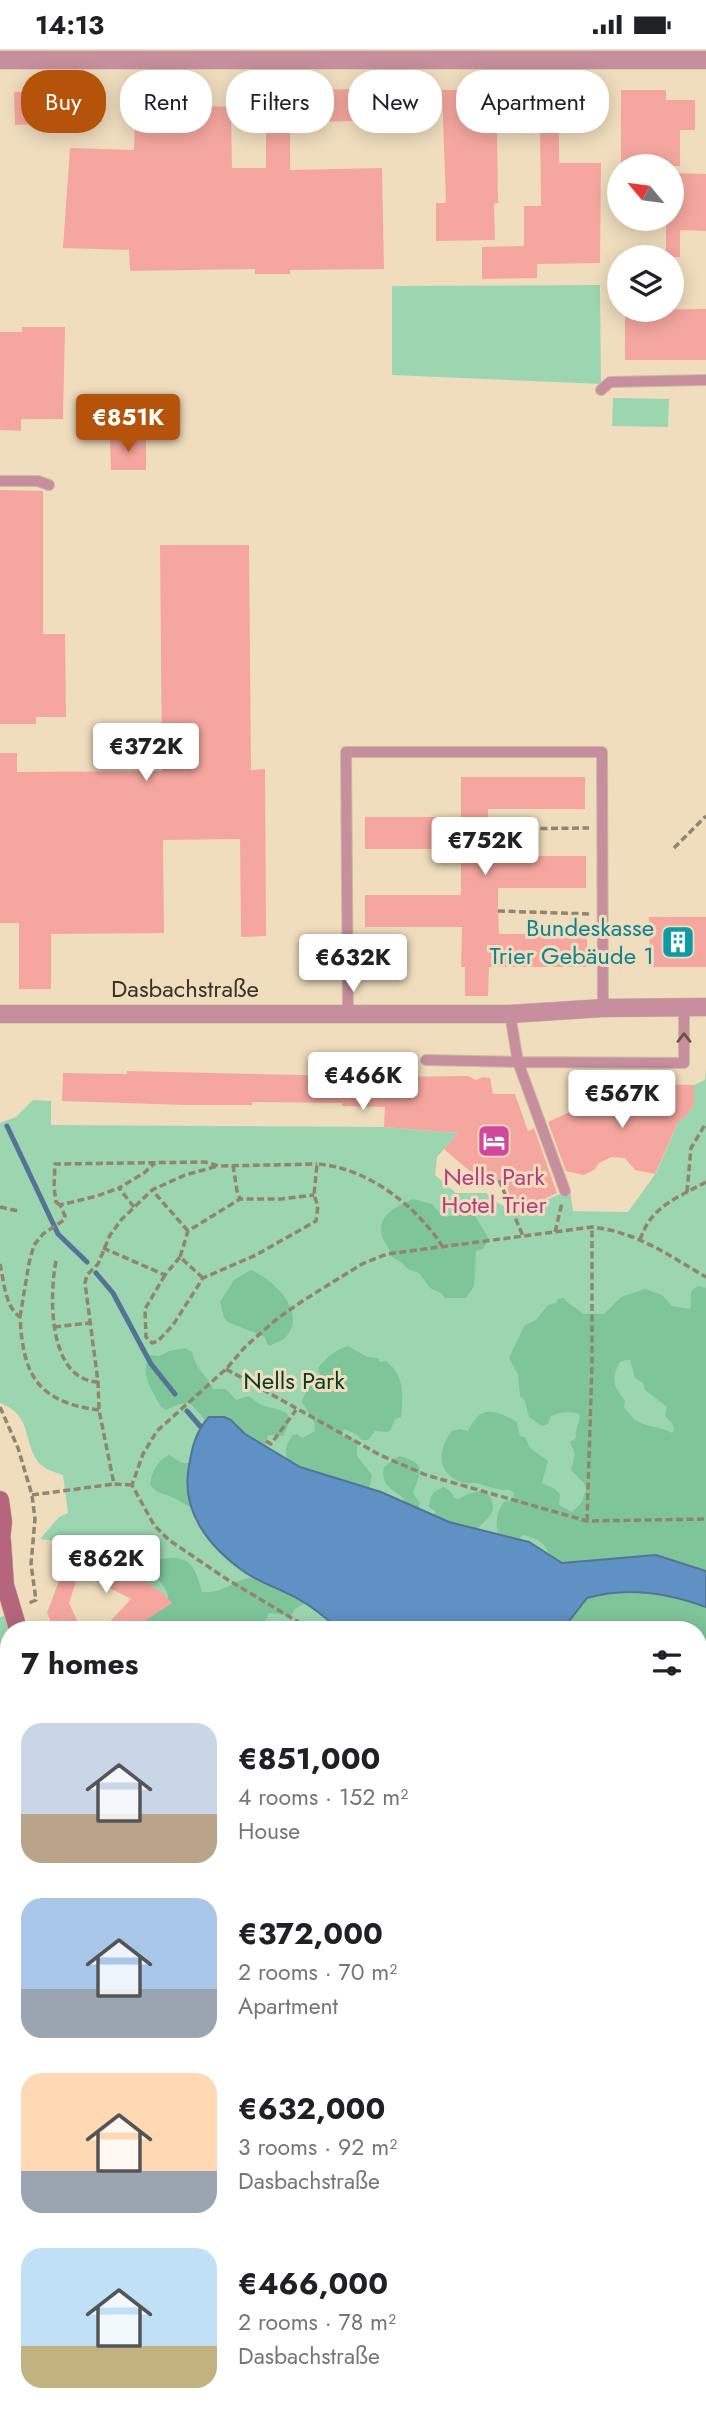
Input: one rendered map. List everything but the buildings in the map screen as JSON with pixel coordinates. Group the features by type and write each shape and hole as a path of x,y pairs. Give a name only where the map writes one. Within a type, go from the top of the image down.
{"street":[{"path":"0,60 241,54 605,54 706,59"},
{"name":"Dasbachstraße","path":"0,1014 510,1014 603,1008 706,1007"},
{"path":"0,1500 5,1585 16,1621"}],"lane":[{"path":"601,390 610,382 706,380"},
{"path":"0,481 38,481 49,485"},
{"path":"348,1013 346,753 601,752 603,1008"},
{"path":"426,1060 684,1063 684,1007"},
{"path":"510,1014 518,1062 565,1191"}],"path":[{"path":"674,848 706,817"},
{"path":"488,829 602,828"},
{"path":"498,911 602,914"},
{"path":"687,1192 691,1148 706,1123"},
{"path":"99,1410 67,1404 42,1388 24,1357 20,1317 31,1254 43,1234 59,1224 65,1216 57,1202 54,1187 55,1164 205,1162 219,1166"},
{"path":"61,1205 119,1188 155,1163"},
{"path":"314,1195 300,1198 240,1199 188,1231 180,1257 165,1275 145,1309 146,1337 152,1343 158,1341 173,1325 203,1278 256,1255 316,1221 318,1206 314,1195 317,1164"},
{"path":"233,1165 240,1199"},
{"path":"114,1484 99,1410 98,1382 85,1293 87,1275 98,1264 110,1235 152,1190 185,1175 219,1166 328,1165 361,1176 392,1194 431,1228 442,1246"},
{"path":"499,1179 523,1236"},
{"path":"640,1240 654,1212 706,1182"},
{"path":"119,1188 134,1207"},
{"path":"152,1190 188,1231"},
{"path":"555,1232 565,1191"},
{"path":"0,1207 18,1211"},
{"path":"587,1521 592,1364 592,1227"},
{"path":"297,1621 169,1540 154,1525 132,1485 143,1454 157,1431 278,1318 362,1264 387,1254 592,1227 617,1230 640,1240 706,1277"},
{"path":"103,1248 165,1275"},
{"path":"180,1257 203,1278"},
{"path":"56,1261 52,1280 54,1327 69,1369 84,1380 98,1382"},
{"path":"0,1264 9,1303 13,1312 20,1317"},
{"path":"54,1327 89,1324"},
{"path":"226,1369 380,1455 426,1475 587,1521 706,1519"},
{"path":"0,1407 18,1448 32,1495 35,1519 31,1565 36,1600 12,1608"},
{"path":"266,1441 271,1444 296,1410"},
{"path":"32,1495 114,1484 132,1485"}],"green space":[{"path":"600,285 601,384 392,375 392,286"},
{"path":"613,398 669,399 668,427 612,426"},
{"name":"Nells Park","path":"706,1068 706,1621 190,1621 163,1593 112,1561 96,1565 68,1558 63,1542 40,1539 59,1517 68,1513 63,1475 38,1462 18,1414 0,1403 0,1123 16,1117 33,1100 51,1101 51,1125 384,1127 458,1133 437,1157 435,1175 456,1193 486,1193 498,1203 517,1212 570,1190 573,1211 628,1212 656,1173 678,1123 676,1116 683,1120 694,1105 694,1085 705,1080"},
{"path":"413,1199 432,1204 446,1217 468,1210 475,1216 489,1239 483,1249 476,1251 474,1286 466,1298 445,1298 430,1288 419,1273 408,1269 391,1256 381,1233 381,1225 393,1209"},
{"path":"251,1270 278,1289 291,1308 291,1328 285,1338 270,1346 265,1337 228,1322 220,1302 234,1280"},
{"path":"699,1286 706,1288 706,1621 532,1621 550,1559 547,1549 537,1540 523,1535 518,1541 499,1538 498,1514 505,1501 513,1500 514,1493 456,1480 449,1475 442,1462 443,1447 452,1431 468,1431 483,1413 494,1412 506,1416 517,1422 520,1436 525,1437 530,1448 548,1461 542,1483 555,1489 560,1494 559,1505 572,1512 582,1502 586,1489 584,1483 571,1470 575,1454 570,1442 576,1438 579,1414 569,1412 554,1415 548,1424 542,1426 529,1417 525,1401 520,1396 518,1374 509,1358 524,1326 536,1320 548,1305 556,1303 558,1299 564,1298 583,1314 604,1314 621,1297 645,1289 662,1295 672,1306 690,1309 693,1290","holes":["630,1360 635,1378 643,1383 645,1390 667,1407 665,1416 672,1423 672,1433 635,1420 624,1408 625,1401 614,1378 620,1362"]},
{"path":"348,1346 367,1357 378,1358 380,1362 386,1361 400,1379 402,1394 401,1417 395,1419 390,1431 375,1431 368,1440 361,1440 359,1436 345,1429 342,1432 343,1437 357,1440 357,1456 372,1475 370,1485 361,1497 287,1460 286,1456 293,1435 297,1434 302,1438 315,1431 314,1422 302,1402 309,1388 321,1377 318,1368 332,1354"},
{"path":"185,1348 192,1352 196,1364 213,1389 226,1389 236,1400 249,1396 260,1404 286,1413 289,1421 283,1436 268,1435 268,1449 208,1423 190,1403 179,1404 166,1410 161,1407 146,1375 147,1361 150,1355 160,1356"},
{"path":"169,1455 182,1463 193,1463 195,1508 158,1492 150,1484 156,1467"},
{"path":"399,1456 414,1462 420,1470 413,1493 420,1503 418,1511 405,1506 404,1499 388,1486 384,1479 384,1467"},
{"path":"444,1487 454,1498 459,1499 485,1490 493,1504 492,1513 475,1531 430,1516 436,1512 429,1507 431,1496"},
{"path":"149,1539 156,1541 157,1556 160,1559 177,1558 188,1562 197,1575 202,1592 216,1591 244,1579 257,1578 272,1582 307,1602 295,1609 291,1616 269,1613 264,1621 142,1621 164,1604 168,1594 159,1580 147,1581 135,1569 125,1570 123,1562 117,1557 118,1552 126,1545 136,1550 141,1543"},
{"path":"8,1615 10,1621 0,1621 0,1617"}],"water":[{"path":"209,1417 224,1417 245,1434 300,1467 381,1492 449,1522 529,1542 562,1563 656,1555 706,1571 706,1607 662,1595 617,1592 587,1598 569,1621 329,1621 293,1596 246,1573 221,1552 201,1527 189,1499 187,1483 190,1459 201,1428"}],"waterway":[{"path":"7,1126 58,1234 87,1262"},
{"path":"96,1273 113,1293 151,1364 175,1394"},
{"path":"187,1411 200,1426"}],"place":[{"name":"Bundeskasse Trier Gebäude 1","path":"678,942"},
{"name":"Nells Park Hotel Trier","path":"494,1141"}]}
